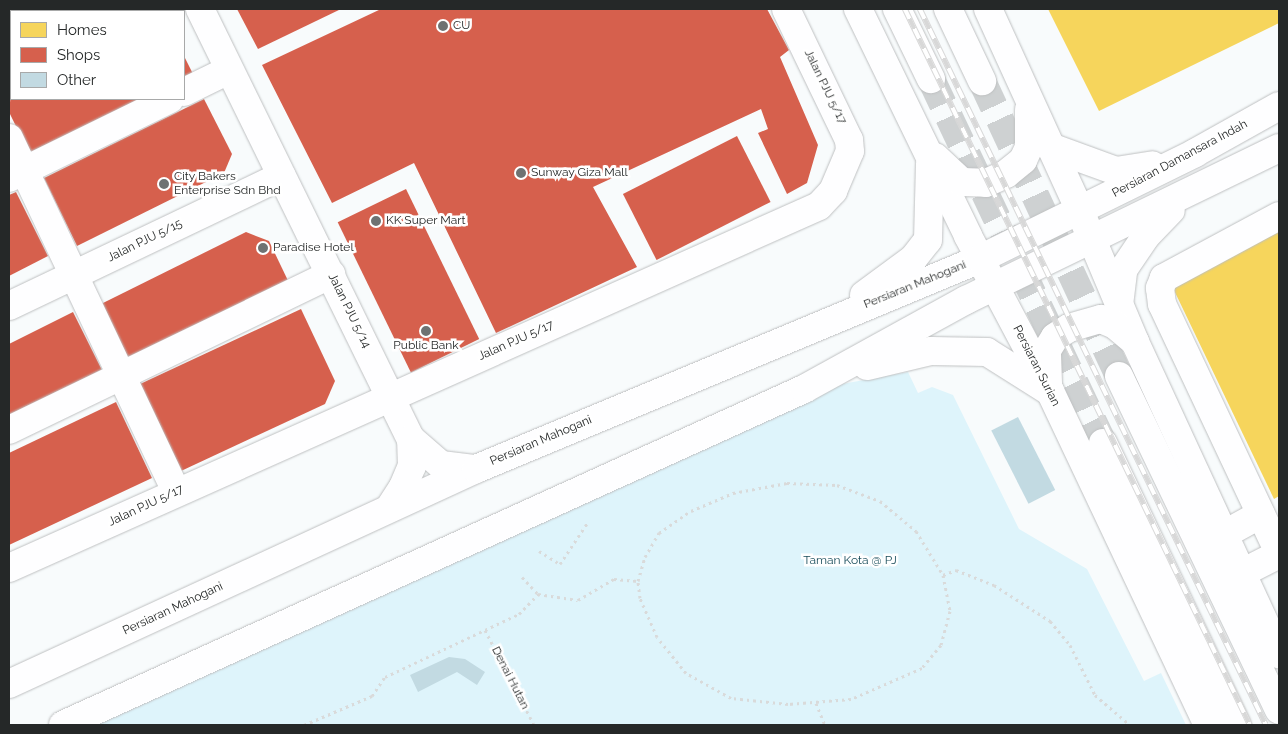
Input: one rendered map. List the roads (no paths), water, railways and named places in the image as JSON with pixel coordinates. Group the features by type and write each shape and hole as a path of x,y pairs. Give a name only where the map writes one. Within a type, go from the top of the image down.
{"main road":[{"path":"82,10 88,9"},
{"name":"Jalan PJU 5/14","path":"200,9 411,439 441,465 476,469"},
{"name":"Jalan PJU 5/17","path":"11,568 827,200 850,151 849,140 786,9"},
{"name":"Persiaran Surian","path":"858,9 980,259 1050,391 1208,725"},
{"path":"897,9 931,79"},
{"path":"948,9 982,81"},
{"path":"988,9 1080,211 1119,307 1240,574 1279,654"},
{"path":"185,92 229,70"},
{"path":"917,131 942,166 962,182 986,183 1012,169 1023,160 1029,147 1028,98"},
{"path":"16,174 168,100"},
{"name":"Persiaran Damansara Indah","path":"1080,211 1195,153 1279,106"},
{"path":"9,138 16,174 74,275 176,492"},
{"path":"1050,147 1116,171 1143,168 1195,153"},
{"path":"63,725 838,372 995,287 1182,198 1279,148"},
{"path":"747,355 827,320 913,259 928,240 930,157"},
{"name":"Jalan PJU 5/15","path":"9,306 282,176"},
{"path":"1119,307 1123,270 1145,237 1182,198"},
{"name":"Persiaran Mahogani","path":"9,684 476,469 980,259 1080,211"},
{"path":"1240,574 1279,554 1162,304 1160,288 1164,278 1279,216"},
{"path":"9,430 121,374 331,274"},
{"path":"1050,391 1046,372 1047,350 1055,337 1069,328 1101,319 1115,325 1135,342"},
{"path":"838,372 931,351 987,352 1050,391"},
{"path":"1119,376 1279,710"},
{"path":"390,507 403,487 412,466 411,439"},
{"path":"1103,443 1237,725"},
{"path":"1223,535 1261,514"}],"tunnel":[{"path":"931,79 1103,443"},
{"path":"982,81 1119,376"}],"railway":[{"path":"905,9 1250,725"},
{"path":"920,9 1266,725"}],"place":[{"name":"CU","path":"443,26"},
{"name":"Sunway Giza Mall","path":"521,173"},
{"name":"City Bakers Enterprise Sdn Bhd","path":"164,184"},
{"name":"KK Super Mart","path":"376,221"},
{"name":"Paradise Hotel","path":"263,248"},
{"name":"Public Bank","path":"426,331"}],"park label":[{"name":"Taman Kota @ PJ","path":"850,561"}]}
